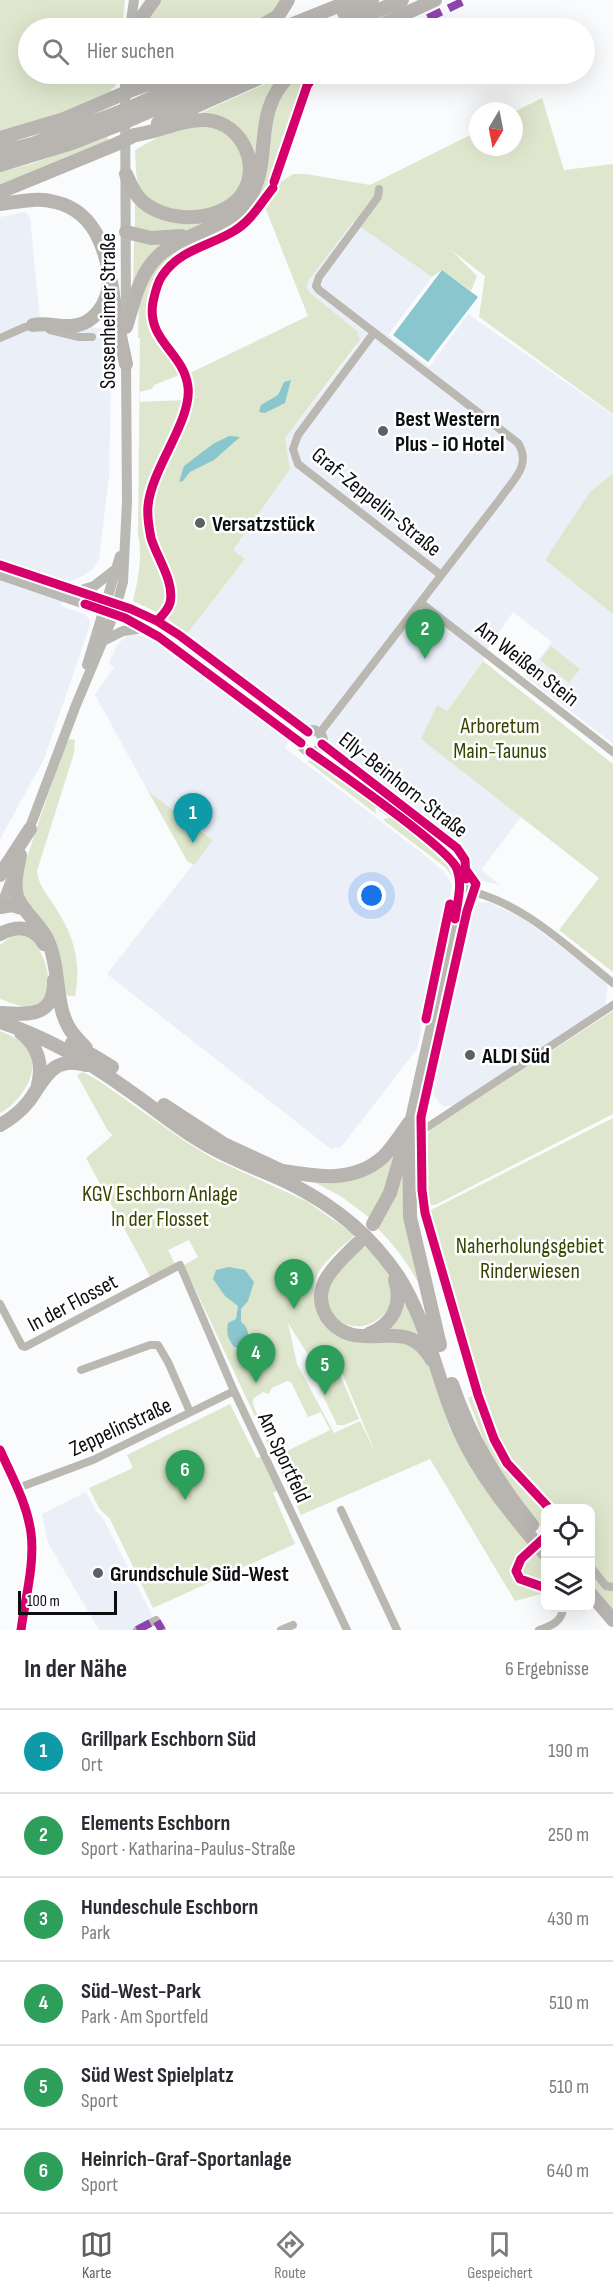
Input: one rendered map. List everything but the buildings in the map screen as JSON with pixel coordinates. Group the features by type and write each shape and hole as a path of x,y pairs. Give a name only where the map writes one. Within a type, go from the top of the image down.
{"highway":[{"path":"140,18 154,0"},
{"path":"274,18 288,0"},
{"path":"308,18 353,0"},
{"path":"331,18 372,0"},
{"path":"360,18 402,0"},
{"path":"396,18 435,0"},
{"path":"0,138 63,119 146,84"},
{"path":"134,112 187,84"},
{"path":"0,165 35,155 134,112 209,84"},
{"path":"0,192 119,143 245,84"},
{"path":"126,327 136,294 151,264 162,252 188,236 232,215 249,199 258,176 269,105 280,84"},
{"path":"0,152 118,119"},
{"path":"126,174 138,196 152,208 170,215 193,217 211,214 228,207 246,188 249,177 249,157 241,139 228,127 219,123 206,120 192,121 151,133 135,135"},
{"path":"0,204 40,200 62,204 80,214 89,223 101,242 114,291 116,318 126,364"},
{"path":"126,231 151,238 188,236"},
{"path":"33,325 40,323 77,325 94,316 101,308 109,281 101,242"},
{"path":"0,875 30,829"},
{"path":"20,855 16,889 25,909 37,922 51,948 67,1024 91,1054"},
{"path":"1,908 12,904 25,909"},
{"path":"0,934 19,928 37,935 50,957 54,983 52,997 46,1007 40,1011 4,1018"},
{"path":"4,1018 54,1035 91,1054 207,1135 283,1171 332,1198 352,1212 380,1239 412,1281 431,1319 462,1412 483,1458 503,1489 541,1535"},
{"path":"4,1018 100,1070 202,1143 291,1184 327,1205 363,1235 391,1266 419,1315 452,1414 471,1456 496,1495 541,1549"},
{"path":"4,1018 29,1039 37,1051 40,1070 38,1086"},
{"path":"0,1125 20,1111 46,1075 64,1063 78,1063 100,1070"},
{"path":"283,1171 334,1177 364,1170 382,1157 414,1127"},
{"path":"374,1224 393,1184 414,1127"},
{"path":"414,1127 411,1217 440,1345"},
{"path":"358,1243 327,1274 321,1299 326,1314 335,1326 349,1334 400,1335 417,1342 429,1355 439,1372"},
{"path":"365,1336 386,1324 397,1307 398,1290 391,1266"},
{"path":"595,1598 613,1620"},
{"path":"595,1612 610,1630"}],"street":[{"path":"133,18 134,0"},
{"name":"Sossenheimer Straße","path":"1,908 110,607 124,575 123,543 127,502 125,84"},
{"path":"316,736 500,499 524,462 524,453 518,443 373,334 316,286 319,277 378,197 379,189"},
{"path":"0,338 33,325 63,334 92,337"},
{"name":"Graf-Zeppelin-Straße","path":"373,334 298,435 293,450 295,459 319,481 441,575"},
{"name":"Sossenheimer Straße","path":"76,705 103,641 123,543"},
{"path":"0,565 74,591 110,607"},
{"path":"74,591 90,588 116,569"},
{"path":"0,575 110,607"},
{"name":"Am Weißen Stein","path":"421,603 613,752"},
{"name":"Elly-Beinhorn-Straße","path":"110,607 145,628 220,682 301,743 305,750 447,855 458,871 462,889"},
{"name":"Elly-Beinhorn-Straße","path":"110,607 157,621 316,736 462,854 466,867 414,1127"},
{"path":"103,641 123,631 145,628"},
{"path":"220,682 230,677 241,681"},
{"name":"Elly-Beinhorn-Straße","path":"301,743 302,737 316,736"},
{"name":"Elly-Beinhorn-Straße","path":"310,752 319,749 316,736"},
{"path":"462,889 500,901 521,912 613,983"},
{"path":"414,1127 613,1005"},
{"name":"In der Flosset","path":"0,1304 22,1346 25,1347 180,1265"},
{"name":"Am Sportfeld","path":"180,1265 234,1391 347,1630"},
{"path":"81,1370 150,1345 158,1346 168,1362 190,1412"},
{"name":"Zeppelinstraße","path":"18,1488 93,1460 234,1391"},
{"path":"0,1450 18,1488 32,1536 21,1630"},
{"path":"341,1510 397,1630"},
{"path":"541,1540 518,1563 517,1575 531,1584 541,1587"},
{"path":"595,1571 606,1586 613,1587"},
{"path":"539,1630 554,1624 562,1612"},
{"path":"137,1630 156,1620 162,1630"},
{"path":"281,1630 293,1625"}],"shaded area":[{"path":"25,212 30,218 40,321 112,330 109,477 99,558 94,568 67,583 61,606 84,614 89,619 90,625 44,759 0,839 0,217"},
{"path":"353,222 432,277 388,335 429,367 468,314 613,415 613,473 590,492 542,566 546,561 613,614 613,744 525,676 552,642 513,612 485,652 484,659 447,711 437,705 422,738 521,817 481,870 500,885 473,879 469,852 303,720 285,748 426,856 444,872 452,885 417,1049 341,1147 331,1149 107,974 213,839 148,791 95,695 114,667 109,663 117,645 123,639 128,635 138,635 153,641 168,620 187,634 245,559 232,551 290,469 285,438 357,346 328,308 307,288 308,281"},
{"path":"473,902 490,903 521,917 608,982 605,1007 454,1106 442,1106 429,1088 466,910"},
{"name":"Grundschule Süd-West","path":"86,1492 96,1511 104,1520 154,1619 132,1630 99,1630 48,1543 42,1514"}],"green space":[{"path":"0,0 125,0 123,18 18,18 18,84 116,84 111,89 112,92 67,111 0,131"},
{"path":"158,0 283,0 276,11 265,18 145,18"},
{"path":"265,84 279,84 259,154 235,209 184,232 165,235 135,230 135,198 162,216 237,204 251,153 198,114"},
{"path":"289,84 306,84 271,179 256,207 241,222 225,232 178,254 169,262 156,281 151,303 150,328 155,329 186,375 308,316 263,202 276,185 293,174 306,174 370,185 469,136 469,156 523,156 523,108 542,98 564,170 613,164 613,414 479,317 485,276 451,250 477,276 471,291 442,270 432,277 353,222 308,281 307,288 357,331 360,340 285,438 290,469 233,550 245,559 187,634 163,615 133,601 140,560 138,535 139,402 184,400 182,374 154,385 152,389 139,392 139,296 163,256 248,206 278,96"},
{"path":"193,126 217,127 235,141 243,158 244,177 236,195 227,203 200,211 184,211 156,203 146,196 139,186 135,150 160,136"},
{"path":"107,137 109,140 0,186 0,172 31,164"},
{"path":"134,239 171,241 133,287"},
{"path":"613,473 613,614 545,560 590,492"},
{"path":"551,646 580,669 569,683 540,660"},
{"name":"Arboretum Main-Taunus","path":"483,661 613,764 613,972 559,930 599,878 421,739 437,705 447,711"},
{"path":"75,740 74,753 37,871 41,884 71,937 77,971 75,996 66,994 25,902 20,878 66,741"},
{"path":"313,760 375,805 376,814 307,761"},
{"path":"148,791 213,840 194,865 187,861"},
{"path":"390,818 438,853 445,860 453,878 446,868 383,820"},
{"path":"24,934 39,950 48,973 45,995 39,1003 28,1006 0,999 0,945 13,935"},
{"path":"613,1011 613,1114 435,1205 428,1205 424,1140 430,1130"},
{"path":"0,1031 15,1038 28,1049 32,1058 32,1067 27,1086 15,1102 0,1113"},
{"name":"KGV Eschborn Anlage In der Flosset","path":"83,1072 212,1158 306,1201 355,1235 323,1266 314,1286 315,1297 328,1328 397,1339 416,1347 427,1362 450,1429 513,1523 541,1558 541,1594 515,1601 430,1459 301,1515 184,1265 198,1257 189,1240 168,1250 175,1264 151,1278 86,1158 113,1135 108,1131 77,1075","holes":["288,1323 312,1361 334,1353 342,1358 342,1373 376,1454 360,1421 334,1433 297,1364","287,1381 291,1382 308,1417 321,1412 330,1430 275,1457 273,1452 278,1441 272,1441 266,1437 266,1431 255,1410 253,1399 263,1392 269,1394 272,1388"]},
{"name":"Naherholungsgebiet Rinderwiesen","path":"613,1118 613,1609 595,1588 595,1504 541,1504 541,1527 488,1452 468,1398 481,1391 468,1358 425,1213"},
{"path":"400,1139 386,1187 370,1218 342,1197 307,1178 337,1182"},
{"path":"405,1162 425,1295 404,1260 378,1229 395,1195"},
{"path":"364,1246 388,1274 393,1293 389,1306 382,1316 372,1323 360,1326 348,1325 337,1318 329,1306 328,1289 339,1270"},
{"path":"401,1290 425,1336 379,1332"},
{"path":"333,1358 359,1419 344,1425 337,1425 310,1368"},
{"path":"230,1404 257,1458 262,1456 278,1490 273,1493 295,1544 153,1608 110,1519 99,1508 89,1488 133,1468 127,1455"}],"water":[{"path":"442,270 478,297 428,362 393,335"},
{"path":"291,380 285,403 265,413 259,412 261,405 278,395 284,382"},
{"path":"229,436 240,437 214,460 190,472 183,481 179,482 184,466 213,444"},
{"path":"229,1267 245,1270 254,1282 248,1301 241,1309 241,1322 248,1331 248,1335 246,1342 240,1348 234,1347 227,1330 228,1323 236,1319 238,1306 225,1296 213,1279 216,1270"}],"marked path":[{"path":"428,18 466,0"},
{"path":"137,1630 156,1620 162,1630"}],"cycle path":[{"path":"274,182 308,84"},
{"path":"157,621 168,608 171,595 168,578 151,538 148,506 156,477 184,415 188,400 188,387 180,364 155,327 152,315 155,292 169,267 186,254 240,227 273,188"},
{"path":"0,565 131,609 157,621 308,732"},
{"path":"85,604 125,618 159,637 301,743"},
{"path":"322,744 457,848 465,860 466,879"},
{"path":"310,752 390,809 450,859 457,869 460,881 455,919"},
{"path":"466,870 476,884 467,911 421,1117 422,1190 425,1213 478,1395 494,1439 507,1463 545,1504"},
{"path":"426,1019 450,904"},
{"path":"0,1450 23,1501 31,1533 31,1569 21,1630"},
{"path":"541,1541 521,1559 516,1571 520,1579 541,1586"}],"place":[{"name":"Best Western Plus - iO Hotel","path":"383,431"},
{"name":"Versatzstück","path":"200,523"},
{"name":"Elements Eschborn","path":"425,659"},
{"name":"Grillpark Eschborn Süd","path":"193,843"},
{"name":"ALDI Süd","path":"470,1055"},
{"name":"Hundeschule Eschborn","path":"294,1309"},
{"name":"Süd-West-Park","path":"256,1383"},
{"name":"Süd West Spielplatz","path":"325,1395"},
{"name":"Heinrich-Graf-Sportanlage","path":"185,1500"},
{"name":"Grundschule Süd-West","path":"98,1573"}]}
